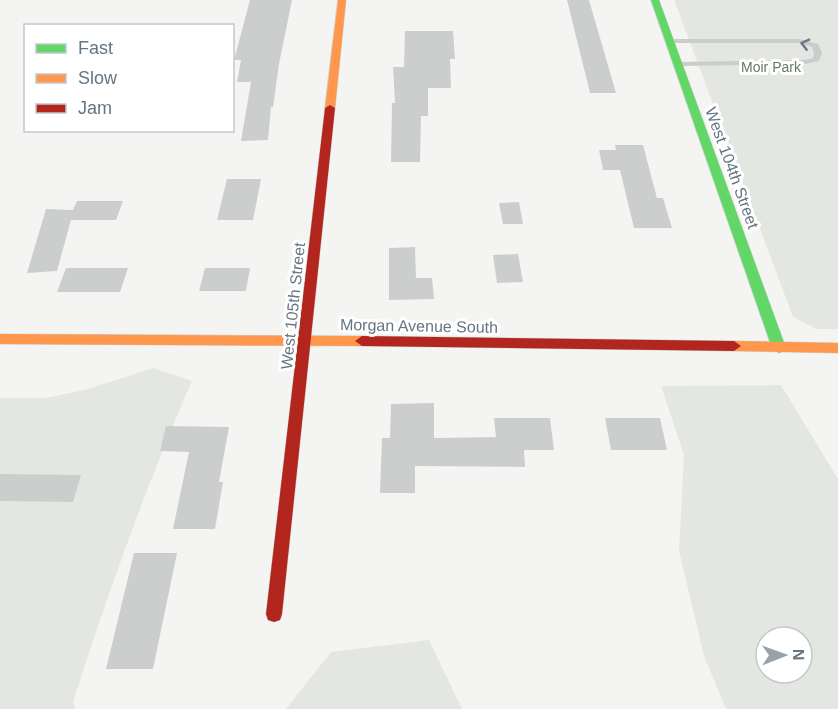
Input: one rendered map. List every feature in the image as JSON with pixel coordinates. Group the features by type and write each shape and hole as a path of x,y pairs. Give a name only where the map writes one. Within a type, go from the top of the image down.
{"street":[{"name":"West 105th Street","path":"274,614 342,0"},
{"name":"West 104th Street","path":"655,0 779,348"},
{"name":"Morgan Avenue South","path":"0,339 306,340 838,348"}],"lane":[{"path":"670,41 800,41 815,46 819,53 816,59 805,62 678,64"}],"green space":[{"name":"Moir Park","path":"674,0 838,0 838,329 817,329 793,317"},
{"path":"153,368 192,381 143,500 114,580 73,702 75,709 0,709 0,398 46,398 88,389"},
{"path":"781,385 838,479 838,709 726,709 704,656 679,551 684,455 661,386"},
{"path":"429,640 462,709 286,709 331,652"}],"building":[{"path":"250,0 292,0 273,107 271,107 268,140 241,141 251,82 237,82 241,60 234,60"},
{"path":"567,0 589,0 616,93 590,93"},
{"path":"405,31 453,31 455,59 450,59 451,88 428,88 428,116 421,116 420,162 391,162 392,103 395,103 393,67 404,67"},
{"path":"615,145 643,145 657,198 663,198 672,228 634,228 620,170 603,170 599,150 616,150"},
{"path":"227,179 261,179 253,220 217,220"},
{"path":"77,201 123,201 116,220 71,220 57,271 27,273 46,209 73,210"},
{"path":"519,202 523,224 503,224 499,203"},
{"path":"415,247 416,278 432,278 434,299 389,300 389,248"},
{"path":"518,254 523,282 497,283 493,255"},
{"path":"66,268 128,268 120,292 57,292"},
{"path":"205,268 250,268 246,291 199,291"},
{"path":"434,403 434,438 496,437 494,418 550,418 554,450 524,450 525,467 415,466 415,493 380,493 382,438 390,438 391,404"},
{"path":"605,418 660,418 667,450 611,450"},
{"path":"166,426 229,427 219,482 223,482 215,529 173,529 189,452 160,451"},
{"path":"0,474 81,475 73,502 0,501"},
{"path":"134,553 177,553 153,669 106,669"}],"traffic: fast":[{"path":"655,0 779,348"}],"traffic: slow":[{"path":"330,108 342,0"},
{"path":"0,339 362,341"},
{"path":"734,346 838,348"}],"traffic: jam":[{"path":"274,614 330,108"},
{"path":"362,341 734,346"}]}
